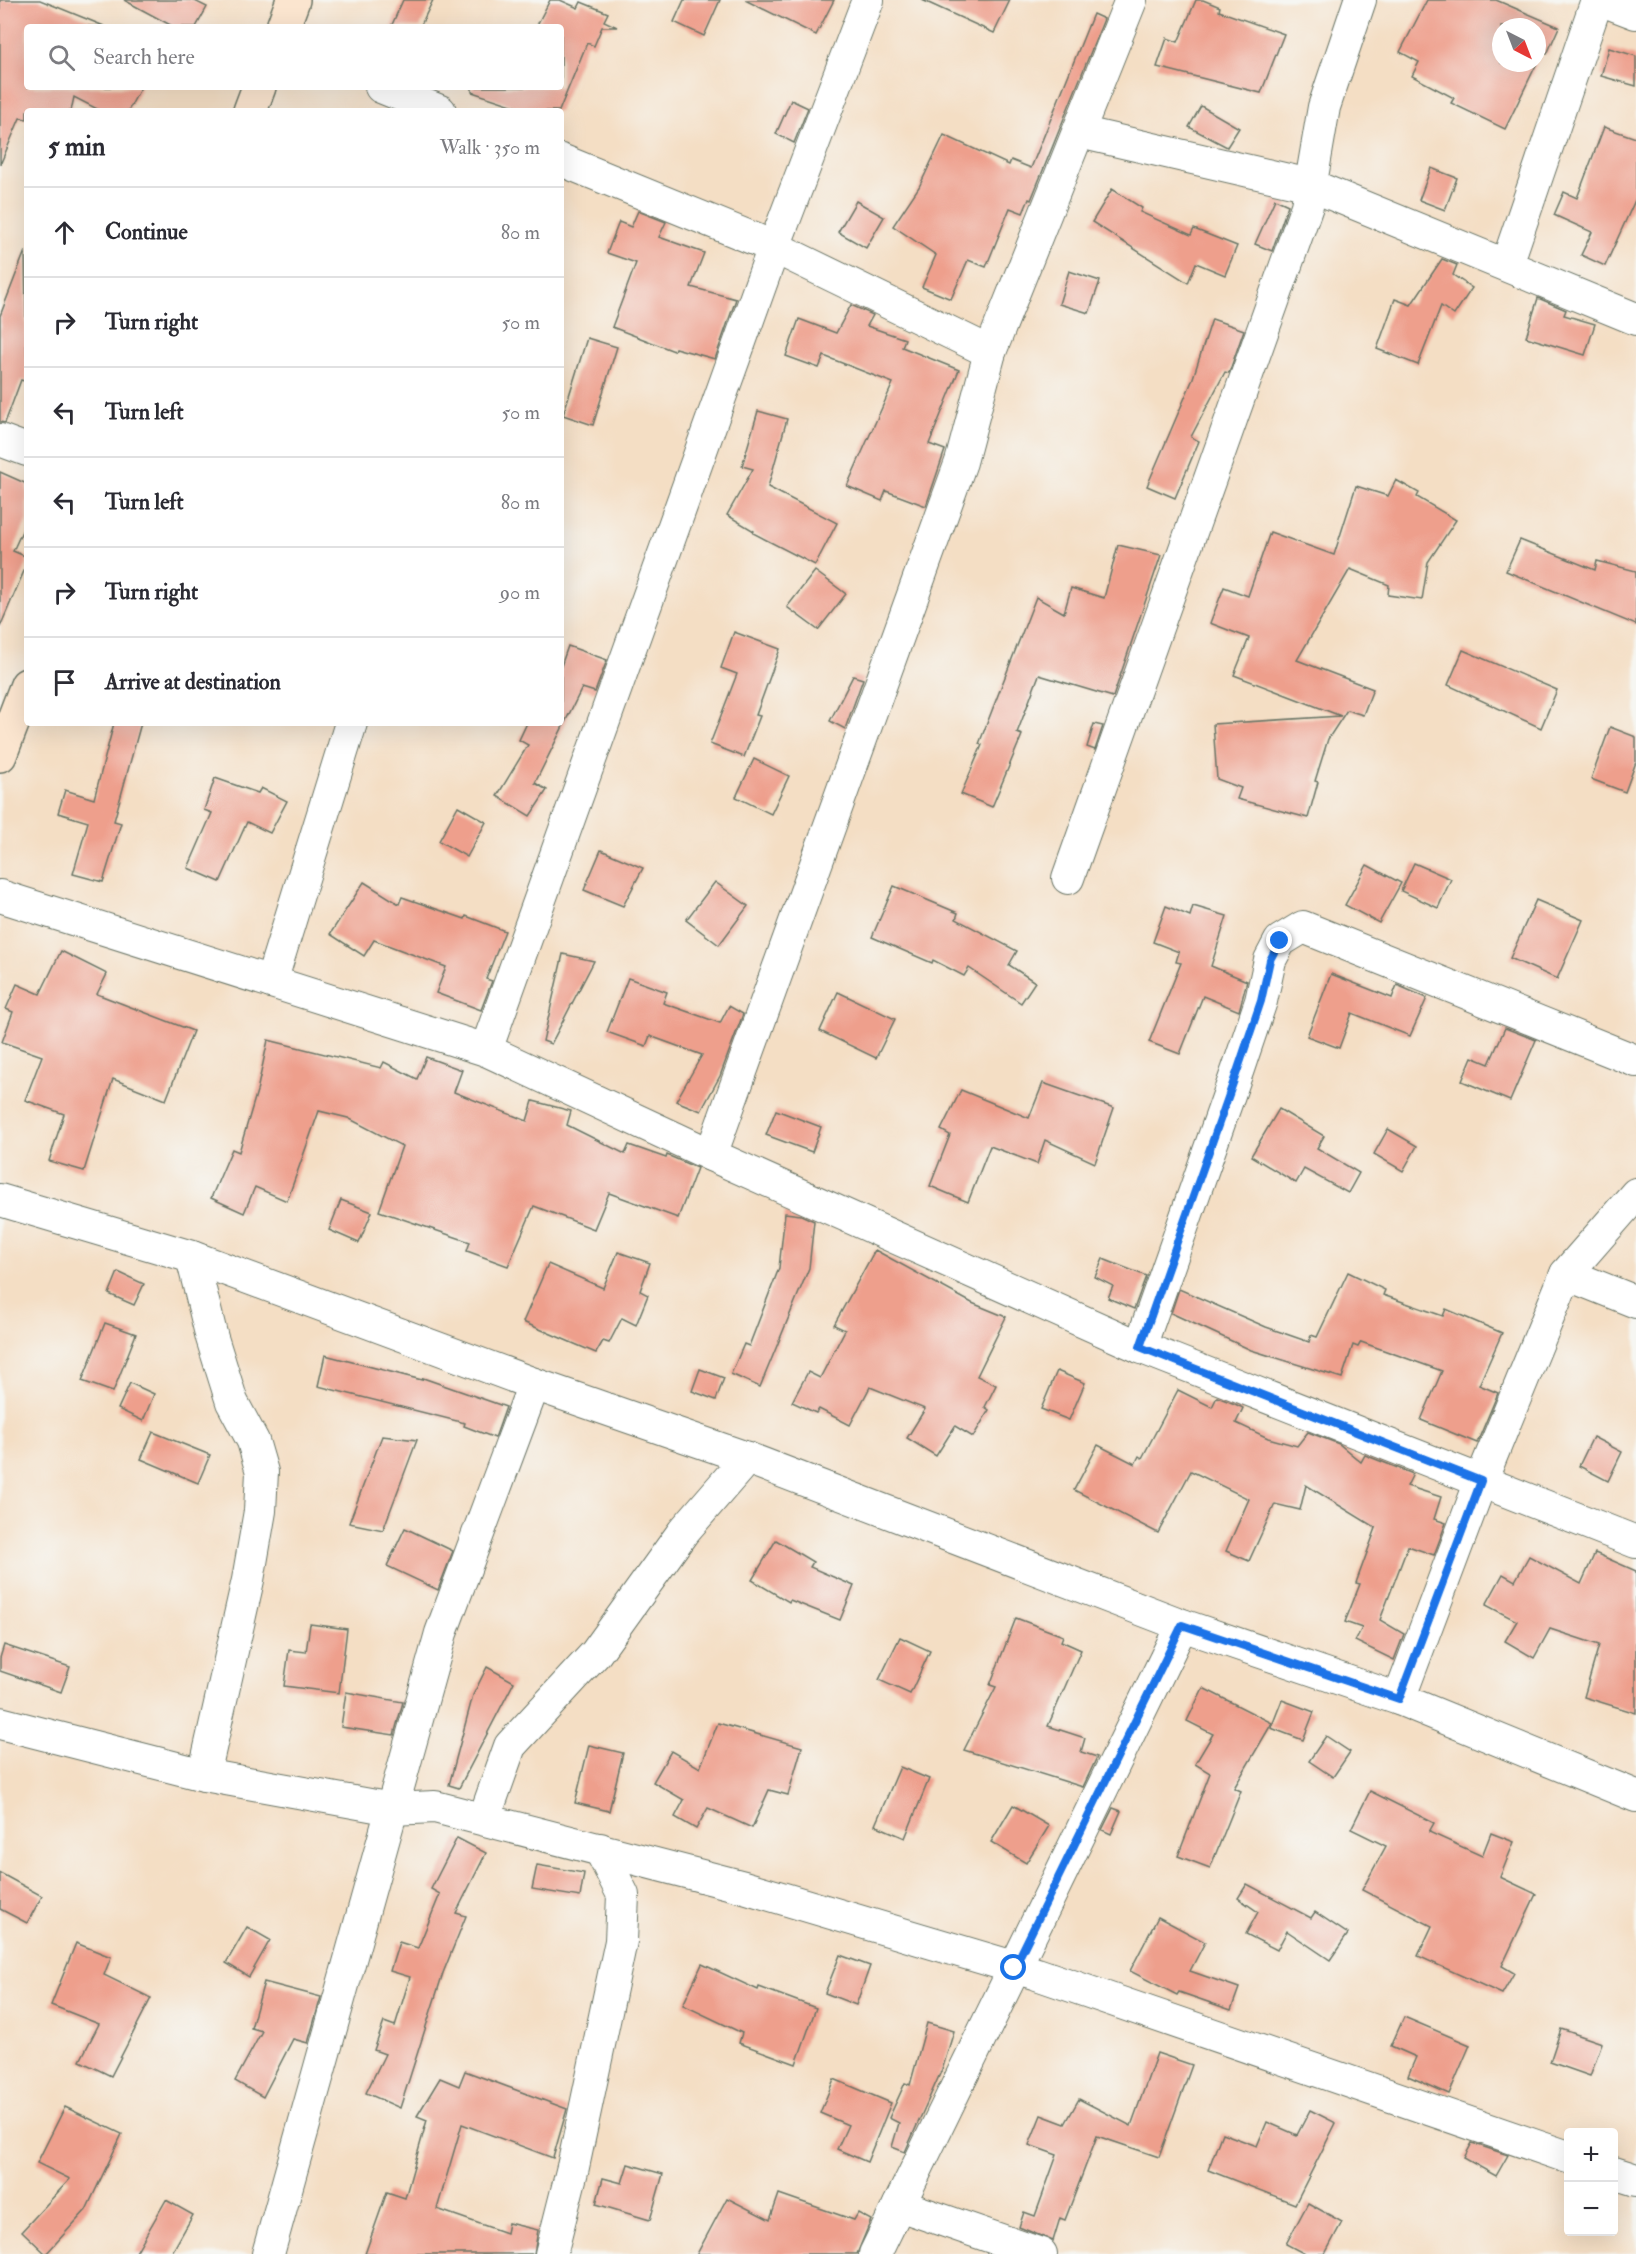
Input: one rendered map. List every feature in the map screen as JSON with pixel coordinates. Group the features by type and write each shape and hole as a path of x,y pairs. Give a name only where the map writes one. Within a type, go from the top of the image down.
{"main road":[{"path":"284,24 293,0"},
{"path":"251,108 258,90"},
{"path":"0,755 24,693"}],"street":[{"path":"486,1050 774,247 868,0"},
{"path":"711,1155 961,462 990,352 1131,0"},
{"path":"1068,878 1299,228 1310,184 1324,107 1360,0"},
{"path":"1507,264 1597,0"},
{"path":"1602,0 1636,13"},
{"path":"388,90 434,108"},
{"path":"1079,132 1310,184 1636,319"},
{"path":"564,161 774,247 990,352"},
{"path":"0,440 24,449"},
{"path":"271,982 350,726"},
{"path":"0,896 486,1050 711,1155 1140,1347 1636,1542"},
{"path":"1140,1347 1242,1058 1261,1001 1270,960 1280,941 1288,934 1303,927 1636,1061"},
{"path":"1399,1699 1481,1481 1566,1274 1636,1194"},
{"path":"0,1200 192,1257 534,1384 747,1458 1182,1625 1399,1699 1636,1796"},
{"path":"192,1257 212,1338 232,1402 254,1441 262,1472 260,1511 249,1581 204,1775"},
{"path":"1566,1274 1636,1302"},
{"path":"268,2254 441,1633 534,1384"},
{"path":"484,1819 510,1746 596,1653 683,1532 747,1458"},
{"path":"875,2254 1182,1625"},
{"path":"0,1723 204,1775 392,1809 435,1807 744,1887 1014,1968 1564,2155"},
{"path":"552,2254 621,1941 623,1895 600,1849"},
{"path":"1618,2173 1636,2180"},
{"path":"899,2205 1041,2254"}],"building":[{"path":"0,0 40,0 99,24 24,24 24,90 139,90 130,108 95,108 74,97 72,108 24,108 24,119 20,118 0,165"},
{"path":"124,0 193,0 207,7 198,24 168,24"},
{"path":"403,0 433,0 421,24 392,24"},
{"path":"550,0 560,0 578,8 581,2 608,13 604,21 617,27 602,27 594,46 587,43 560,108 521,108 472,92 472,90 564,90 564,24 538,24"},
{"path":"684,0 720,0 704,36 674,22"},
{"path":"745,0 834,0 816,35"},
{"path":"922,0 1010,0 994,33"},
{"path":"1196,0 1203,0 1220,7 1219,11 1284,34 1261,93 1157,67 1167,38 1178,42"},
{"path":"1427,0 1496,0 1538,18 1492,18 1492,72 1533,72 1505,129 1451,103 1454,98 1412,76 1419,62 1400,52"},
{"path":"1093,14 1104,19 1031,200 1029,199 1023,213 1010,208 986,267 968,260 951,299 922,287 936,255 893,226 919,187 944,135 1009,165 1011,160 1031,168"},
{"path":"1546,21 1559,27 1546,54"},
{"path":"1609,48 1636,56 1636,86 1601,76"},
{"path":"791,100 808,108 794,143 776,134"},
{"path":"1201,106 1239,128 1227,147 1189,127"},
{"path":"1604,127 1636,138 1636,198 1605,266 1581,255 1592,232 1554,215 1564,192 1577,198"},
{"path":"1431,168 1457,178 1445,210 1419,200"},
{"path":"1112,189 1142,208 1140,212 1191,235 1194,229 1237,246 1225,275 1196,263 1188,283 1092,222"},
{"path":"1275,199 1288,205 1272,251 1255,244"},
{"path":"856,201 884,217 866,248 838,232"},
{"path":"638,211 666,222 659,237 704,253 691,287 736,299 715,359 675,348 674,351 612,327 636,263 607,253 619,222 631,227"},
{"path":"24,254 24,381 21,380 5,423 0,422 0,316"},
{"path":"1442,259 1457,265 1453,275 1472,288 1454,315 1441,306 1418,365 1377,349 1395,299 1411,305"},
{"path":"1069,271 1100,281 1089,313 1059,304"},
{"path":"1538,298 1566,310 1564,315 1595,324 1585,355 1526,337"},
{"path":"851,305 873,315 867,326 905,339 902,347 959,370 929,444 945,450 926,506 886,491 882,501 847,486 893,383 824,356 819,368 786,356 799,319 836,333"},
{"path":"1212,319 1244,330 1229,373 1225,372 1191,437 1199,441 1175,498 1147,486 1192,381"},
{"path":"587,338 617,347 593,425 564,415"},
{"path":"758,411 787,419 768,487 837,523 815,565 753,533 754,531 727,515 753,469 742,466"},
{"path":"0,472 24,483 24,527 13,551 24,556 24,571 0,627"},
{"path":"1396,480 1419,493 1417,497 1456,520 1428,562 1422,600 1388,595 1389,585 1350,569 1297,660 1373,689 1363,715 1347,710 1328,739 1315,781 1318,782 1308,818 1237,799 1241,788 1217,779 1213,724 1341,716 1234,675 1249,638 1210,623 1224,587 1248,596 1270,532 1334,555 1356,486 1388,496"},
{"path":"1520,540 1595,570 1597,561 1636,571 1636,625 1506,571"},
{"path":"1118,545 1161,555 1113,697 1039,675 1017,733 1022,735 992,807 961,794 982,745 979,744 1036,597 1064,613 1071,588 1104,598"},
{"path":"815,571 846,594 818,630 787,607"},
{"path":"734,632 780,649 756,715 760,716 744,757 710,744 737,674 721,668"},
{"path":"568,646 607,660 595,692 582,688 564,724 564,657"},
{"path":"1463,650 1557,690 1541,728 1448,685"},
{"path":"853,676 863,679 845,729 830,721"},
{"path":"1094,724 1103,726 1095,750 1087,747"},
{"path":"113,726 140,726 114,821 121,823 103,882 73,874 88,822 58,813 65,790 94,799"},
{"path":"526,726 563,726 535,783 547,790 530,816 497,796 528,745 519,740"},
{"path":"1610,727 1636,737 1636,762 1625,792 1591,779"},
{"path":"754,759 789,776 771,814 736,797"},
{"path":"215,778 258,793 261,788 287,801 270,833 247,822 220,882 188,868 212,813 204,810"},
{"path":"458,806 486,822 467,857 439,841"},
{"path":"601,850 643,868 623,906 584,890"},
{"path":"1414,863 1451,879 1438,908 1401,891"},
{"path":"1367,865 1401,883 1379,923 1345,905"},
{"path":"364,882 399,904 402,897 465,919 466,916 505,931 486,979 492,981 481,1010 436,993 446,967 374,940 364,956 330,934"},
{"path":"715,882 748,906 719,945 686,920"},
{"path":"894,886 958,913 956,919 1017,951 1009,965 1035,982 1021,1003 969,968 964,976 933,960 932,963 872,937"},
{"path":"1536,900 1583,920 1557,979 1510,958"},
{"path":"1166,906 1190,916 1193,906 1227,916 1211,966 1247,981 1239,1011 1203,996 1180,1054 1149,1042 1181,963 1176,962 1179,952 1153,942"},
{"path":"61,951 107,974 97,994 193,1031 166,1100 113,1079 84,1171 49,1161 64,1114 25,1100 42,1056 2,1042 13,1012 6,1009 17,984 40,994"},
{"path":"563,954 594,961 551,1044 543,1041"},
{"path":"1331,974 1392,998 1397,985 1427,998 1410,1036 1352,1013 1339,1048 1307,1036"},
{"path":"628,978 667,992 663,1003 720,1023 729,1006 743,1014 720,1076 701,1111 676,1101 702,1055 650,1036 646,1046 607,1032"},
{"path":"838,992 895,1019 876,1058 820,1031"},
{"path":"1505,1028 1536,1040 1510,1101 1462,1081 1472,1057 1489,1064"},
{"path":"268,1040 381,1068 384,1062 417,1079 426,1057 462,1070 454,1092 527,1121 533,1101 571,1111 567,1125 625,1154 629,1145 666,1158 667,1155 697,1168 678,1218 609,1193 594,1229 534,1206 508,1266 467,1251 470,1242 379,1211 402,1146 348,1118 319,1111 287,1201 255,1187 244,1213 211,1198 232,1149 239,1152 257,1091"},
{"path":"1043,1083 1114,1108 1095,1163 1045,1140 1037,1164 990,1146 968,1202 930,1186 950,1135 941,1130 961,1090 1029,1118"},
{"path":"1279,1109 1324,1136 1317,1148 1359,1173 1348,1193 1304,1169 1296,1183 1251,1156"},
{"path":"776,1110 821,1127 812,1152 766,1135"},
{"path":"1388,1129 1417,1146 1403,1171 1374,1154"},
{"path":"341,1200 372,1212 359,1243 329,1230"},
{"path":"785,1213 801,1215 814,1221 809,1268 760,1387 731,1374 744,1344 749,1346 779,1268"},
{"path":"875,1250 972,1303 1006,1317 977,1376 996,1385 985,1407 989,1410 973,1437 955,1426 936,1456 907,1438 925,1409 870,1387 850,1425 819,1409 816,1413 792,1402 808,1372 820,1378 845,1330 834,1325"},
{"path":"618,1252 650,1263 640,1291 648,1295 636,1325 622,1318 609,1343 603,1341 596,1353 523,1322 548,1264 603,1288"},
{"path":"1103,1259 1146,1276 1134,1309 1108,1298 1113,1286 1095,1277"},
{"path":"118,1272 144,1284 134,1305 109,1294"},
{"path":"1348,1272 1385,1290 1383,1295 1443,1316 1446,1309 1502,1333 1479,1385 1498,1393 1477,1443 1421,1420 1442,1371 1361,1342 1358,1347 1353,1345 1342,1378 1251,1350 1171,1313 1179,1289 1266,1327 1309,1342 1311,1335 1317,1337"},
{"path":"105,1323 136,1334 113,1392 82,1381"},
{"path":"325,1355 422,1380 423,1378 506,1407 495,1438 464,1426 465,1423 318,1386"},
{"path":"700,1369 724,1378 716,1400 692,1391"},
{"path":"1057,1371 1085,1383 1069,1420 1041,1409"},
{"path":"130,1383 154,1394 143,1421 118,1409"},
{"path":"1178,1390 1212,1407 1217,1397 1243,1408 1236,1423 1268,1438 1297,1446 1308,1432 1339,1444 1361,1462 1365,1455 1413,1474 1407,1486 1441,1497 1434,1519 1446,1523 1434,1555 1408,1546 1380,1620 1404,1634 1394,1660 1355,1641 1362,1628 1345,1622 1360,1584 1356,1583 1376,1528 1306,1485 1300,1510 1275,1504 1249,1561 1226,1551 1249,1499 1191,1471 1158,1533 1074,1490 1098,1445 1135,1464 1139,1456 1142,1458"},
{"path":"153,1432 210,1455 198,1483 141,1459"},
{"path":"382,1436 417,1440 383,1530 349,1523"},
{"path":"1593,1437 1622,1452 1608,1481 1579,1466"},
{"path":"405,1528 453,1551 438,1590 387,1566"},
{"path":"776,1540 813,1562 810,1567 854,1586 840,1620 790,1600 789,1602 752,1580"},
{"path":"1595,1553 1636,1571 1636,1713 1584,1697 1599,1645 1550,1629 1534,1658 1505,1641 1517,1621 1486,1605 1503,1574 1515,1581 1529,1556 1581,1584"},
{"path":"1016,1618 1063,1636 1061,1641 1081,1650 1048,1726 1085,1738 1081,1752 1097,1757 1083,1787 964,1750 996,1687 990,1685"},
{"path":"310,1624 347,1629 339,1693 284,1686 289,1650 306,1652"},
{"path":"900,1637 930,1651 910,1694 879,1680"},
{"path":"4,1645 70,1667 61,1692 0,1671 0,1658"},
{"path":"487,1667 514,1682 459,1788 449,1785 473,1695"},
{"path":"1203,1688 1272,1723 1234,1788 1241,1791 1210,1868 1178,1856 1210,1773 1195,1764 1213,1734 1187,1721"},
{"path":"346,1692 403,1702 394,1735 341,1727"},
{"path":"1282,1700 1314,1712 1303,1740 1271,1728"},
{"path":"718,1723 802,1747 788,1795 769,1790 752,1828 708,1808 696,1829 675,1817 684,1800 653,1782 671,1751 700,1768"},
{"path":"1326,1736 1350,1752 1333,1777 1309,1761"},
{"path":"589,1745 623,1753 609,1811 575,1803"},
{"path":"900,1767 929,1779 905,1838 875,1825"},
{"path":"1370,1791 1434,1823 1429,1832 1482,1856 1491,1833 1514,1842 1500,1877 1536,1894 1502,1966 1514,1973 1502,1994 1418,1956 1432,1926 1362,1890 1386,1846 1351,1829"},
{"path":"1013,1805 1049,1826 1026,1863 991,1842"},
{"path":"1113,1808 1121,1811 1111,1834 1102,1830"},
{"path":"457,1838 486,1853 456,1913 466,1916 443,1973 400,2108 366,2093 385,2054 374,2050 384,2022 395,2026 410,1977 390,1971 399,1942 418,1948 440,1894 431,1889"},
{"path":"537,1865 584,1873 580,1897 532,1889"},
{"path":"0,1873 42,1896 27,1923 0,1909"},
{"path":"1247,1884 1311,1918 1315,1912 1348,1934 1330,1960 1287,1931 1277,1950 1246,1934 1258,1912 1238,1898"},
{"path":"1158,1917 1205,1942 1190,1971 1239,1988 1231,2010 1179,1992 1177,1995 1130,1971"},
{"path":"247,1927 270,1940 249,1977 226,1963"},
{"path":"76,1943 111,1957 104,1975 151,1998 111,2076 80,2061 99,2024 51,2005"},
{"path":"840,1955 870,1966 856,2005 825,1993"},
{"path":"702,1964 758,1990 759,1987 816,2008 796,2064 739,2043 742,2033 683,2005"},
{"path":"264,1982 321,1997 308,2043 293,2039 263,2097 235,2081 262,2031 251,2028"},
{"path":"1404,2017 1470,2045 1449,2094 1408,2076 1416,2057 1391,2046"},
{"path":"927,2023 954,2031 943,2067 905,2152 892,2147 899,2123 889,2118 905,2083 910,2085"},
{"path":"1561,2029 1602,2043 1590,2076 1550,2062"},
{"path":"1157,2053 1192,2065 1159,2157 1097,2136 1065,2220 1060,2218 1053,2241 1019,2227 1024,2212 1035,2216 1057,2155 1029,2145 1041,2115 1065,2124 1079,2099 1131,2126"},
{"path":"465,2071 567,2109 553,2158 462,2124 437,2209 506,2233 508,2223 538,2230 534,2254 365,2254 387,2192 405,2198 427,2120 417,2116 440,2078 459,2086"},
{"path":"834,2079 891,2103 867,2162 837,2149 848,2125 820,2113"},
{"path":"65,2107 122,2134 86,2210 46,2254 22,2231 70,2179 37,2163"},
{"path":"1310,2110 1336,2123 1295,2204 1208,2170 1222,2133 1257,2146 1267,2122 1297,2135"},
{"path":"1472,2143 1508,2155 1496,2176 1464,2158"},
{"path":"628,2164 663,2174 650,2220 596,2204 603,2178 622,2183"},
{"path":"779,2194 854,2220 858,2213 871,2220 857,2254 697,2254 727,2198 770,2220"},
{"path":"166,2200 193,2215 171,2254 135,2254"},
{"path":"1308,2203 1342,2222 1325,2254 1305,2254 1286,2244"}],"route":[{"path":"1014,1968 1182,1625 1399,1699 1481,1481 1140,1347 1261,1001 1270,960 1280,941"}]}
